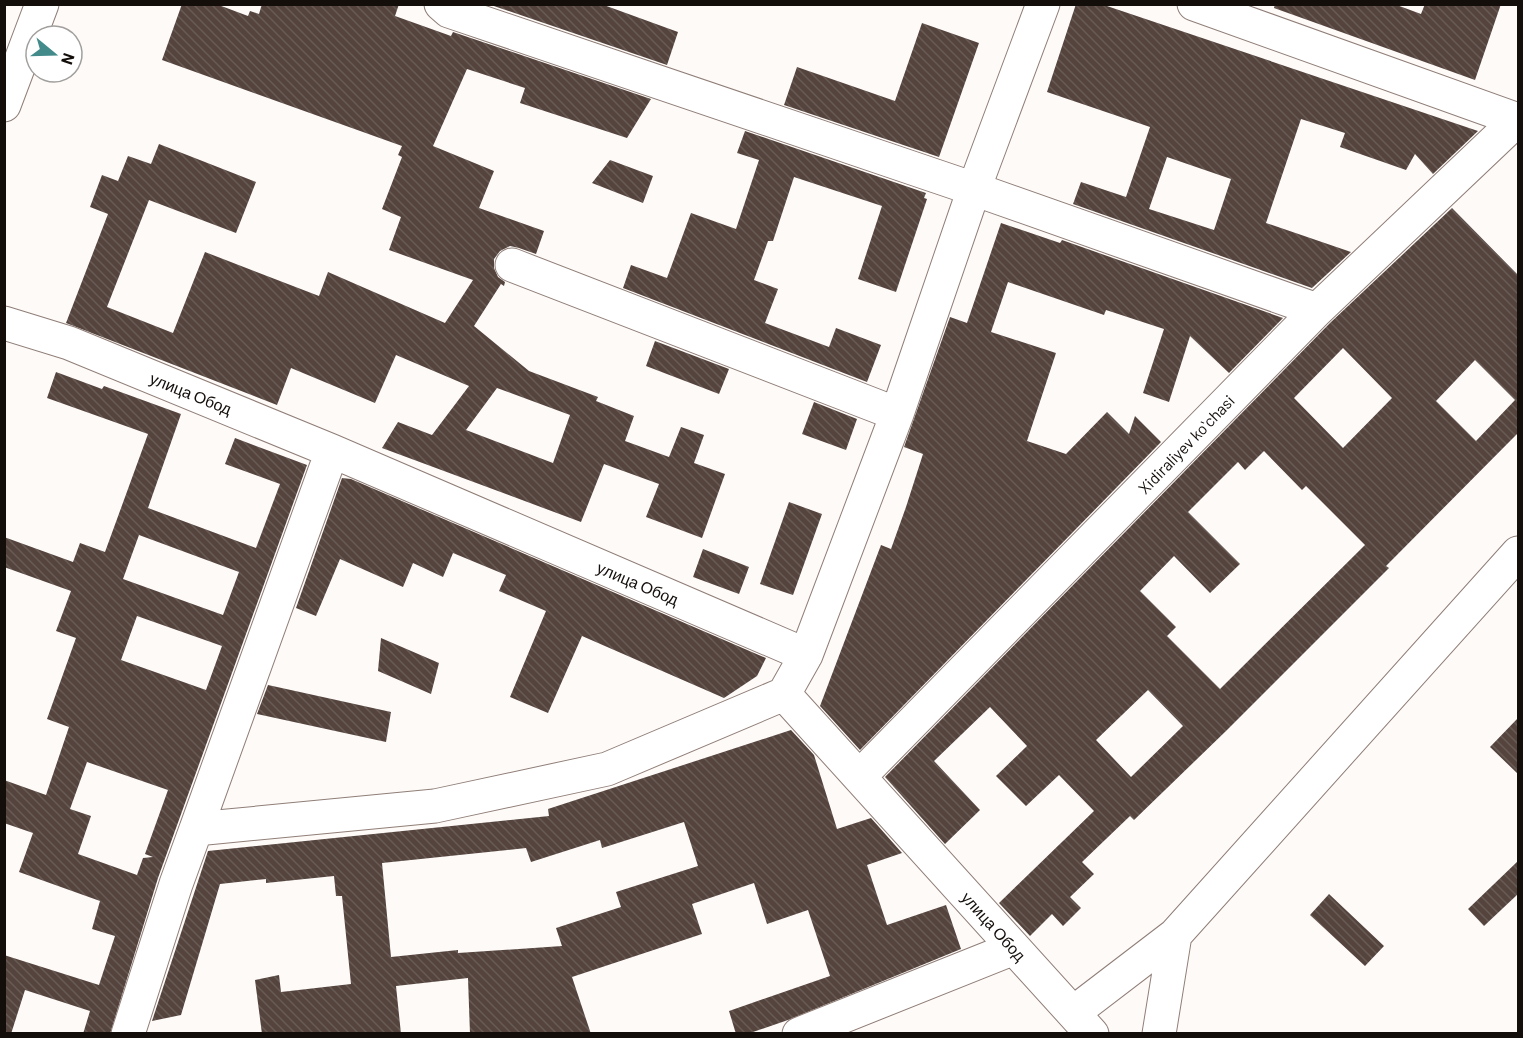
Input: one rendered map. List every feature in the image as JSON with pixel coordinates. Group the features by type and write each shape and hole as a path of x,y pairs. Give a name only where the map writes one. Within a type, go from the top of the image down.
{"street":[{"path":"4,105 42,4"},
{"path":"441,4 449,11 974,189 1317,310"},
{"path":"196,829 435,806 607,769 784,694 806,655 897,414 974,189 1043,4"},
{"path":"1194,4 1518,120"},
{"name":"Xidiraliyev koʻchasi","path":"860,776 1317,310 1518,120"},
{"path":"512,265 897,414"},
{"name":"улица Обод","path":"4,323 69,343 332,451 806,655"},
{"path":"128,1034 176,884 332,451"},
{"path":"1082,1023 1175,935 1518,553"},
{"name":"улица Обод","path":"784,694 1082,1023"},
{"path":"1159,1034 1175,935"},
{"path":"799,1034 1014,948"}],"building":[{"path":"182,4 216,4 248,16 250,11 259,14 262,4 399,4 395,16 451,36 453,32 651,99 627,138 520,103 525,88 467,69 433,146 494,171 479,208 544,231 536,254 510,246 500,251 494,259 494,268 498,277 505,282 504,286 501,284 474,326 529,371 598,397 596,401 634,416 625,441 669,457 681,427 704,435 694,463 725,474 702,538 646,517 659,484 604,464 581,522 382,448 398,422 432,435 469,386 396,355 375,403 291,368 277,405 66,323 108,214 90,207 102,175 118,181 128,156 151,164 159,144 256,182 236,233 149,200 107,307 173,333 205,252 319,296 328,272 445,323 473,280 389,250 401,217 382,209 402,157 398,155 402,146 162,60","holes":["497,388 570,415 553,463 466,430"]},
{"path":"488,4 601,4 678,32 667,65"},
{"path":"1076,4 1101,4 1478,131 1433,174 1415,154 1406,170 1340,147 1345,133 1301,119 1266,223 1351,252 1312,288 1073,204 1081,182 1126,197 1150,127 1047,92","holes":["1167,157 1231,179 1214,230 1149,209"]},
{"path":"1275,4 1394,4 1421,14 1425,4 1501,4 1475,80 1274,8"},
{"path":"922,23 979,43 939,157 784,105 797,67 895,101"},
{"path":"745,131 926,193 924,198 927,199 896,292 858,279 882,206 794,177 773,241 768,241 754,280 778,289 765,323 829,347 836,328 881,345 867,382 623,288 631,265 667,278 691,213 736,229 759,160 737,153"},
{"path":"610,160 653,176 643,203 592,183"},
{"path":"1452,208 1518,275 1518,433 1386,566 1389,568 1226,731 1134,820 1130,816 1082,862 1094,874 1070,897 1081,908 1063,926 1052,914 1030,936 999,903 1094,811 1059,775 1026,806 996,776 1027,746 990,707 934,761 980,810 945,844 885,777 1330,323","holes":["1343,348 1392,398 1343,448 1294,398","1475,360 1515,400 1476,441 1436,401","1264,451 1302,490 1306,486 1365,545 1220,689 1167,636 1176,627 1140,591 1174,556 1210,593 1240,564 1188,512 1238,462 1245,470","1148,690 1183,726 1131,777 1096,740"]},
{"path":"1001,223 1060,243 1062,240 1283,318 1229,373 1190,336 1169,402 1143,393 1164,329 1106,310 1104,315 1008,282 991,332 1056,353 1027,441 1066,454 1107,412 1129,434 1135,416 1161,442 860,750 820,706 881,545 891,549 906,507 923,454 904,447 950,317 967,323"},
{"path":"655,341 729,369 719,394 646,366"},
{"path":"56,372 102,389 104,386 181,414 148,508 256,548 280,484 225,464 235,438 307,465 158,878 110,1034 83,1034 90,1011 25,990 11,1034 4,1034 4,955 99,985 115,936 92,929 100,901 19,872 33,833 4,823 4,780 46,795 69,727 47,719 76,638 56,631 71,591 4,567 4,537 73,562 80,543 105,552 148,434 47,398","holes":["139,535 239,572 223,615 123,579","137,616 222,646 206,690 121,660","87,762 168,790 145,854 153,857 143,858 137,875 78,854 91,816 70,809"]},
{"path":"814,402 857,419 846,450 802,434"},
{"path":"342,478 351,479 766,658 757,676 724,698 582,636 548,713 510,697 546,611 499,591 506,575 453,553 443,577 413,563 403,587 340,559 316,616 296,608"},
{"path":"789,502 822,514 793,595 760,584"},
{"path":"703,549 749,567 739,594 693,577"},
{"path":"381,638 439,663 431,694 378,671"},
{"path":"268,685 391,712 386,742 257,714"},
{"path":"1518,718 1518,774 1490,747"},
{"path":"791,730 814,755 837,829 871,818 902,853 867,865 887,925 946,905 961,949 788,1020 747,1034 736,1034 729,1011 830,976 808,910 767,924 754,883 692,904 702,934 572,977 591,1034 470,1034 468,978 396,986 401,1034 262,1034 255,980 279,975 281,992 351,984 342,896 336,896 334,876 266,883 266,879 220,884 181,1015 152,1021 208,851 549,816 548,809","holes":["684,822 698,866 616,892 621,907 556,928 562,946 458,953 458,950 391,957 382,863 526,848 531,862 600,840 602,848"]},
{"path":"1518,861 1518,894 1484,926 1468,909"},
{"path":"1329,894 1384,946 1365,966 1310,915"}]}
